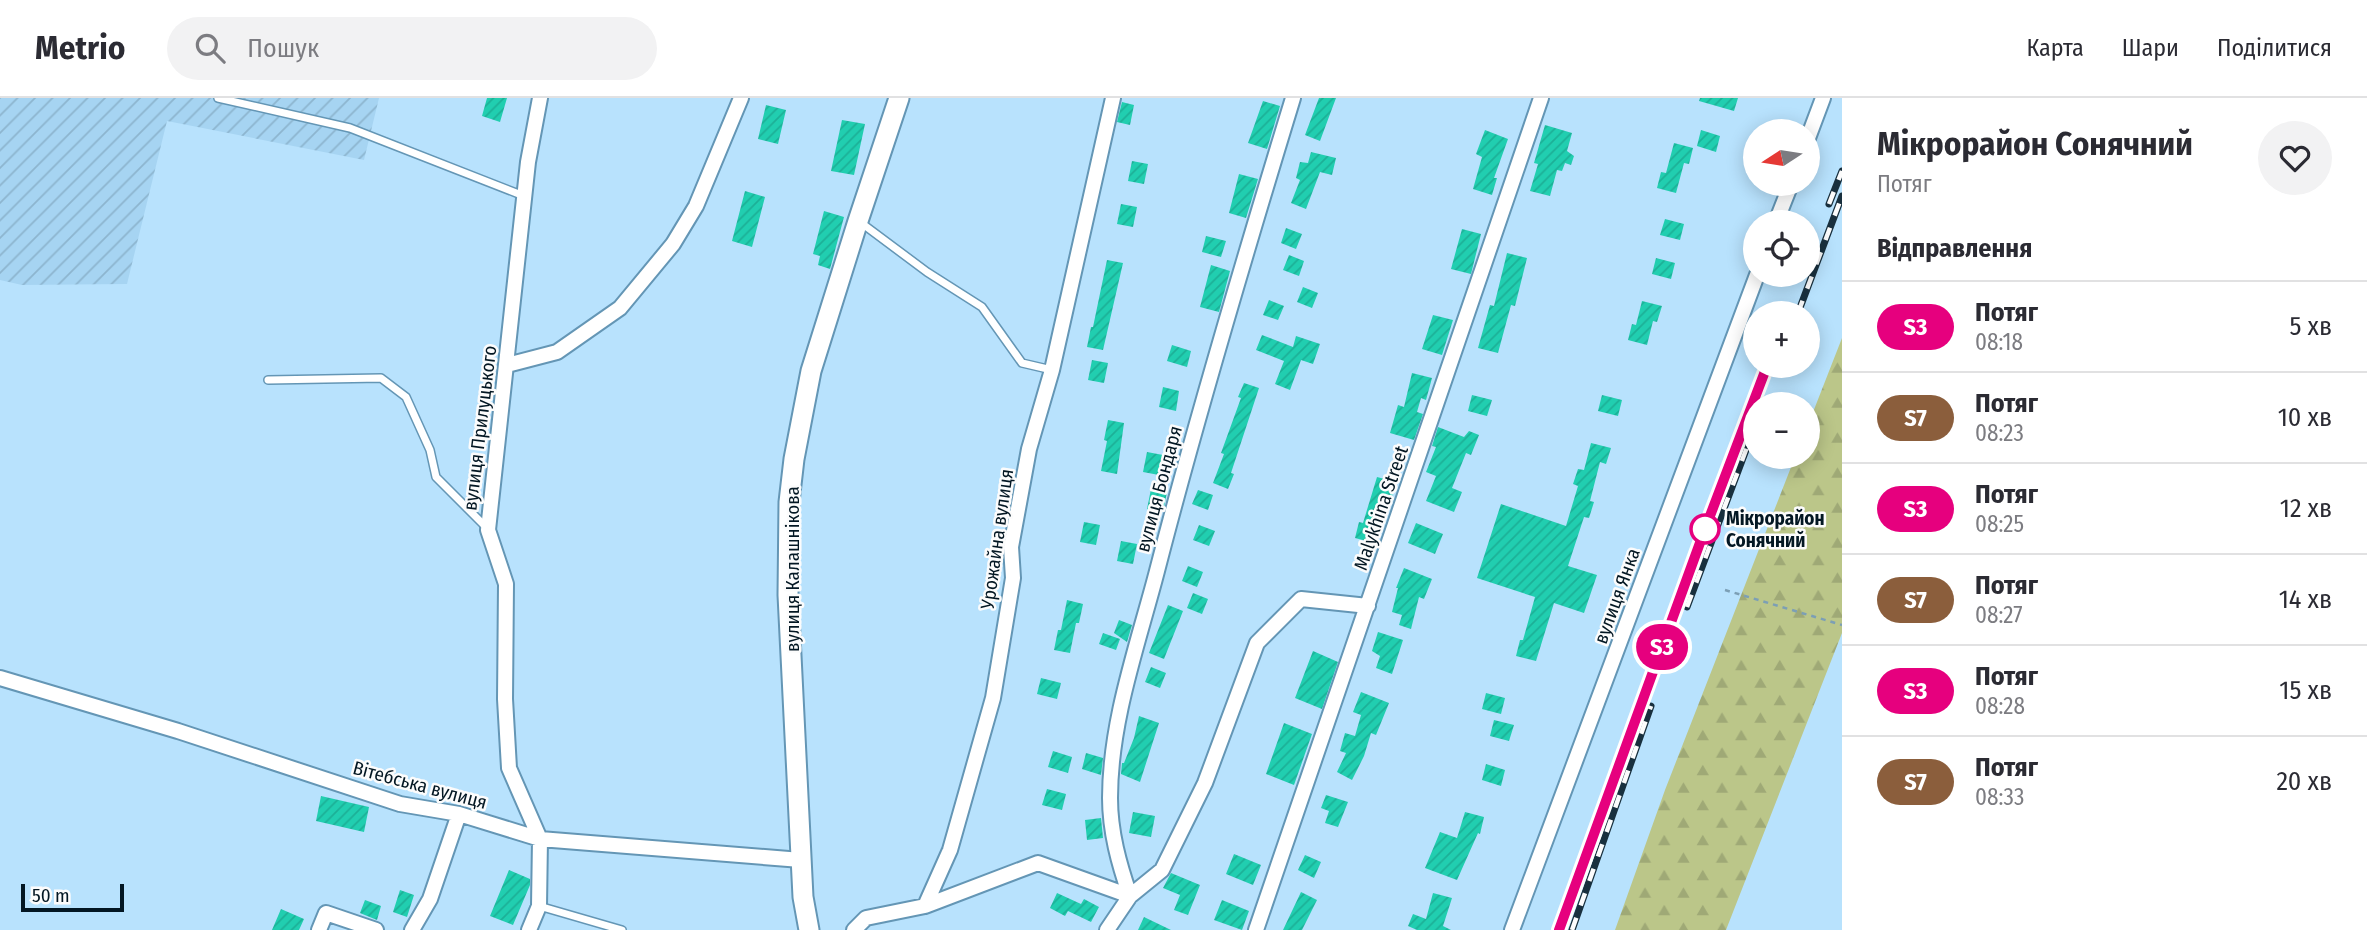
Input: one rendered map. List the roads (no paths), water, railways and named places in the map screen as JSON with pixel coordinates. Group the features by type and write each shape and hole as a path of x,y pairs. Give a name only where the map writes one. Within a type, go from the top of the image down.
{"street":[{"name":"вулиця Прилуцького","path":"540,98 528,162 488,530 506,584 505,699 509,768 540,839"},
{"path":"507,365 557,352 620,307 673,244 696,206 741,98"},
{"name":"вулиця Калашнікова","path":"809,930 803,897 788,595 789,502 794,459 811,371 899,98"},
{"name":"Урожайна вулиця","path":"925,906 950,850 993,698 1013,578 1012,547 1029,449 1052,370 1113,98"},
{"name":"вулиця Бондаря","path":"1130,895 1113,834 1110,798 1113,744 1178,490 1293,98"},
{"name":"Malykhina Street","path":"1256,930 1541,98"},
{"path":"1815,119 1823,98"},
{"name":"вулиця Янка","path":"1512,930 1753,287"},
{"path":"1107,930 1130,895 1162,870 1205,783 1258,643 1301,599 1368,606"},
{"name":"Вітебська вулиця","path":"0,678 178,731 400,804 459,814 540,839 801,860"},
{"path":"412,930 430,899 459,814"},
{"path":"528,930 540,906 540,839"},
{"path":"854,930 866,918 925,906 1038,863 1130,895"},
{"path":"319,930 326,913 376,930"}],"lane":[{"path":"218,98 349,128 525,197"},
{"path":"858,220 927,272 982,307 1022,363 1052,370"},
{"path":"268,380 382,378 406,397 430,450 436,477 488,530"},
{"path":"540,906 622,930"}],"railway":[{"path":"1829,204 1842,171"},
{"path":"1803,301 1842,196"},
{"path":"1559,930 1762,378"},
{"path":"1687,607 1743,458"},
{"path":"1572,930 1651,706"}],"train":[{"name":"S3","path":"1559,930 1762,378"}],"place":[{"name":"Мікрорайон Сонячний","path":"1705,529"}]}
